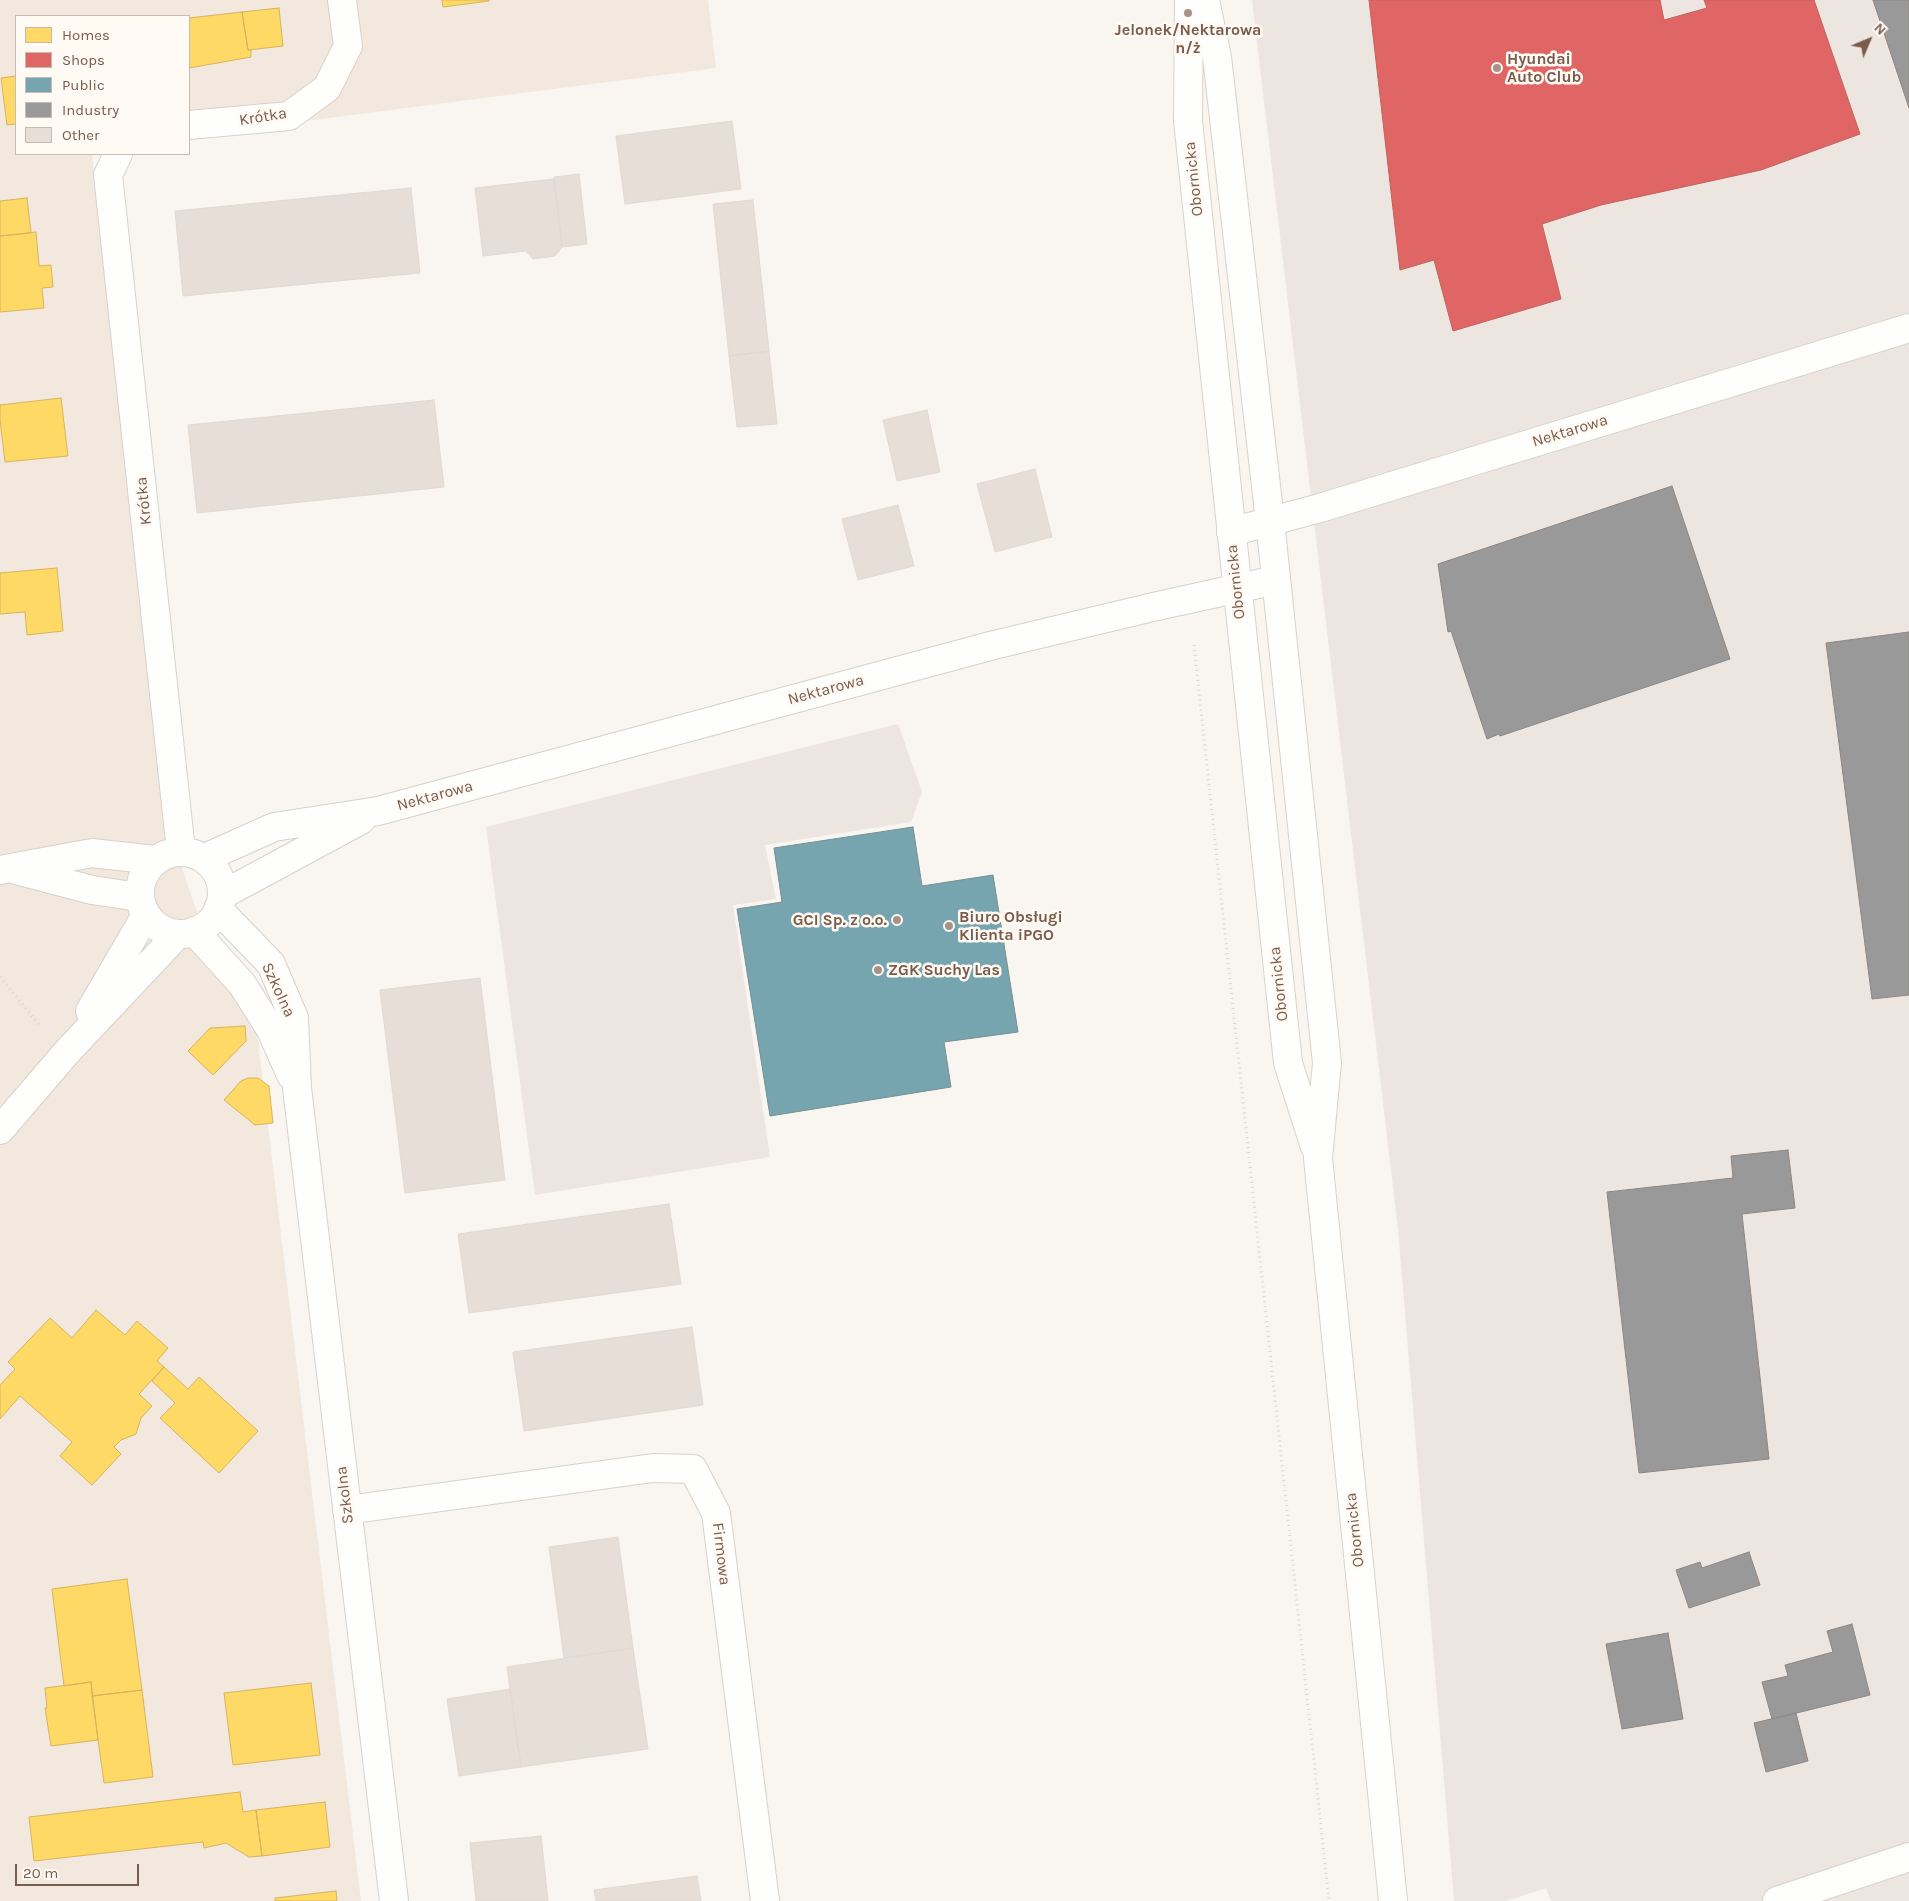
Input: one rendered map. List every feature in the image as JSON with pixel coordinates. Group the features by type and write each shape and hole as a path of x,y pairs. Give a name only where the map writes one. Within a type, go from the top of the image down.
{"street":[{"name":"Krótka","path":"190,126 289,116 327,88 348,46 342,0"},
{"name":"Obornicka","path":"1189,0 1188,120 1288,1063 1318,1158"},
{"name":"Obornicka","path":"1205,0 1217,57 1270,521 1327,1063 1318,1158 1393,1901"},
{"name":"Krótka","path":"118,155 108,175 193,855"},
{"name":"Nektarowa","path":"1231,532 1320,508 1909,328"},
{"name":"Nektarowa","path":"193,855 274,827 378,811 994,645 1152,607 1276,580"},
{"name":"Nektarowa","path":"220,902 378,811"},
{"path":"0,1130 67,1052 186,932 208,923 220,902 218,875 193,855 155,860 92,853 5,869"},
{"path":"67,1052 143,906 142,876 155,860"},
{"path":"5,869 92,890 143,906 160,928 186,932"},
{"name":"Szkolna","path":"220,902 270,964 294,1018 296,1088 394,1901"},
{"name":"Szkolna","path":"186,932 242,984 271,1030 296,1088"},
{"name":"Firmowa","path":"347,1510 653,1468 693,1469 716,1513 765,1901"},
{"path":"1777,1901 1909,1857"}],"path":[{"path":"1194,645 1329,1901"},
{"path":"0,977 44,1031"}],"shaded area":[{"path":"0,0 708,0 716,68 190,136 190,15 15,15 15,155 92,155 165,818 200,921 255,1017 361,1901 0,1901"},
{"path":"1252,0 1881,0 1909,84 1909,1901 1551,1901 1546,1888 1506,1901 1454,1901 1398,1229"},
{"path":"898,724 922,792 911,822 765,845 776,899 733,905 770,1157 535,1195 486,827"}],"building: Homes":[{"path":"442,0 489,0 489,1 443,7"},
{"path":"279,8 283,46 248,50 242,12"},
{"path":"242,12 248,50 251,50 251,57 190,68 190,18"},
{"path":"15,76 15,124 7,125 1,78"},
{"path":"27,198 31,233 0,236 0,201"},
{"path":"36,232 39,266 51,265 53,287 42,288 44,308 0,312 0,236"},
{"path":"61,398 68,456 5,462 0,405"},
{"path":"57,568 63,631 27,635 25,612 0,614 0,573"},
{"path":"245,1026 246,1041 213,1075 188,1051 210,1028"},
{"path":"248,1078 258,1078 269,1086 273,1123 255,1125 224,1100 241,1081"},
{"path":"96,1310 125,1335 137,1321 168,1348 157,1361 164,1367 139,1394 152,1406 141,1418 136,1434 121,1440 114,1447 121,1454 92,1485 60,1456 72,1442 20,1396 0,1419 0,1385 15,1369 8,1362 50,1318 72,1338"},
{"path":"164,1367 188,1389 199,1377 258,1431 219,1473 160,1418 175,1403 152,1381"},
{"path":"127,1579 142,1690 92,1696 91,1682 64,1686 52,1589"},
{"path":"91,1682 98,1740 51,1746 45,1708 47,1708 45,1688"},
{"path":"311,1683 320,1755 233,1765 224,1693"},
{"path":"142,1690 153,1777 104,1783 92,1696"},
{"path":"240,1792 243,1812 256,1810 262,1856 249,1857 226,1843 204,1848 203,1842 34,1861 29,1817"},
{"path":"325,1802 330,1847 262,1856 256,1810"},
{"path":"336,1891 337,1901 275,1901 275,1898"}],"building: Shops":[{"path":"1369,0 1660,0 1664,20 1707,8 1704,0 1814,0 1860,134 1761,170 1601,205 1542,224 1561,299 1453,331 1434,260 1400,270"}],"building: Public":[{"name":"ZGK Suchy Las","path":"913,827 922,886 993,875 1018,1032 944,1042 951,1087 770,1116 737,909 782,902 774,848"}],"building: Industry":[{"path":"1873,0 1909,0 1909,108"},
{"path":"1672,486 1730,659 1487,739 1451,631 1448,632 1438,564"},
{"path":"1909,632 1909,995 1872,999 1826,643"},
{"path":"1788,1150 1795,1208 1742,1214 1769,1459 1639,1473 1607,1192 1733,1178 1731,1156"},
{"path":"1749,1552 1760,1585 1689,1608 1676,1570 1700,1562 1702,1568"},
{"path":"1852,1624 1870,1695 1772,1719 1762,1682 1788,1676 1785,1665 1833,1652 1827,1631"},
{"path":"1668,1633 1683,1719 1622,1729 1606,1644"},
{"path":"1796,1713 1808,1761 1766,1772 1754,1723"}],"building: Other":[{"path":"732,121 741,189 625,204 616,136"},
{"path":"579,174 587,244 562,247 554,177"},
{"path":"554,179 562,247 555,256 533,259 526,251 483,256 475,188"},
{"path":"411,188 420,273 183,296 175,211"},
{"path":"753,200 769,351 729,356 713,204"},
{"path":"769,351 777,424 737,427 729,356"},
{"path":"434,400 444,487 197,513 188,425"},
{"path":"927,410 940,472 897,481 883,420"},
{"path":"1035,469 1052,537 995,552 977,484"},
{"path":"898,505 914,566 858,580 842,519"},
{"path":"480,978 505,1180 405,1193 380,990"},
{"path":"669,1204 681,1284 469,1313 458,1234"},
{"path":"692,1327 703,1405 524,1431 513,1352"},
{"path":"618,1537 633,1648 564,1658 549,1547"},
{"path":"633,1648 648,1749 521,1767 507,1667"},
{"path":"510,1689 521,1767 459,1776 447,1699"},
{"path":"541,1836 548,1901 476,1901 470,1843"},
{"path":"697,1876 701,1901 596,1901 594,1890"}],"place":[{"name":"Jelonek/Nektarowa n/ż","path":"1188,13"},
{"name":"Hyundai Auto Club","path":"1497,68"},
{"name":"GCI Sp. z o.o.","path":"897,920"},
{"name":"Biuro Obsługi Klienta iPGO","path":"949,926"},
{"name":"ZGK Suchy Las","path":"878,970"}]}
